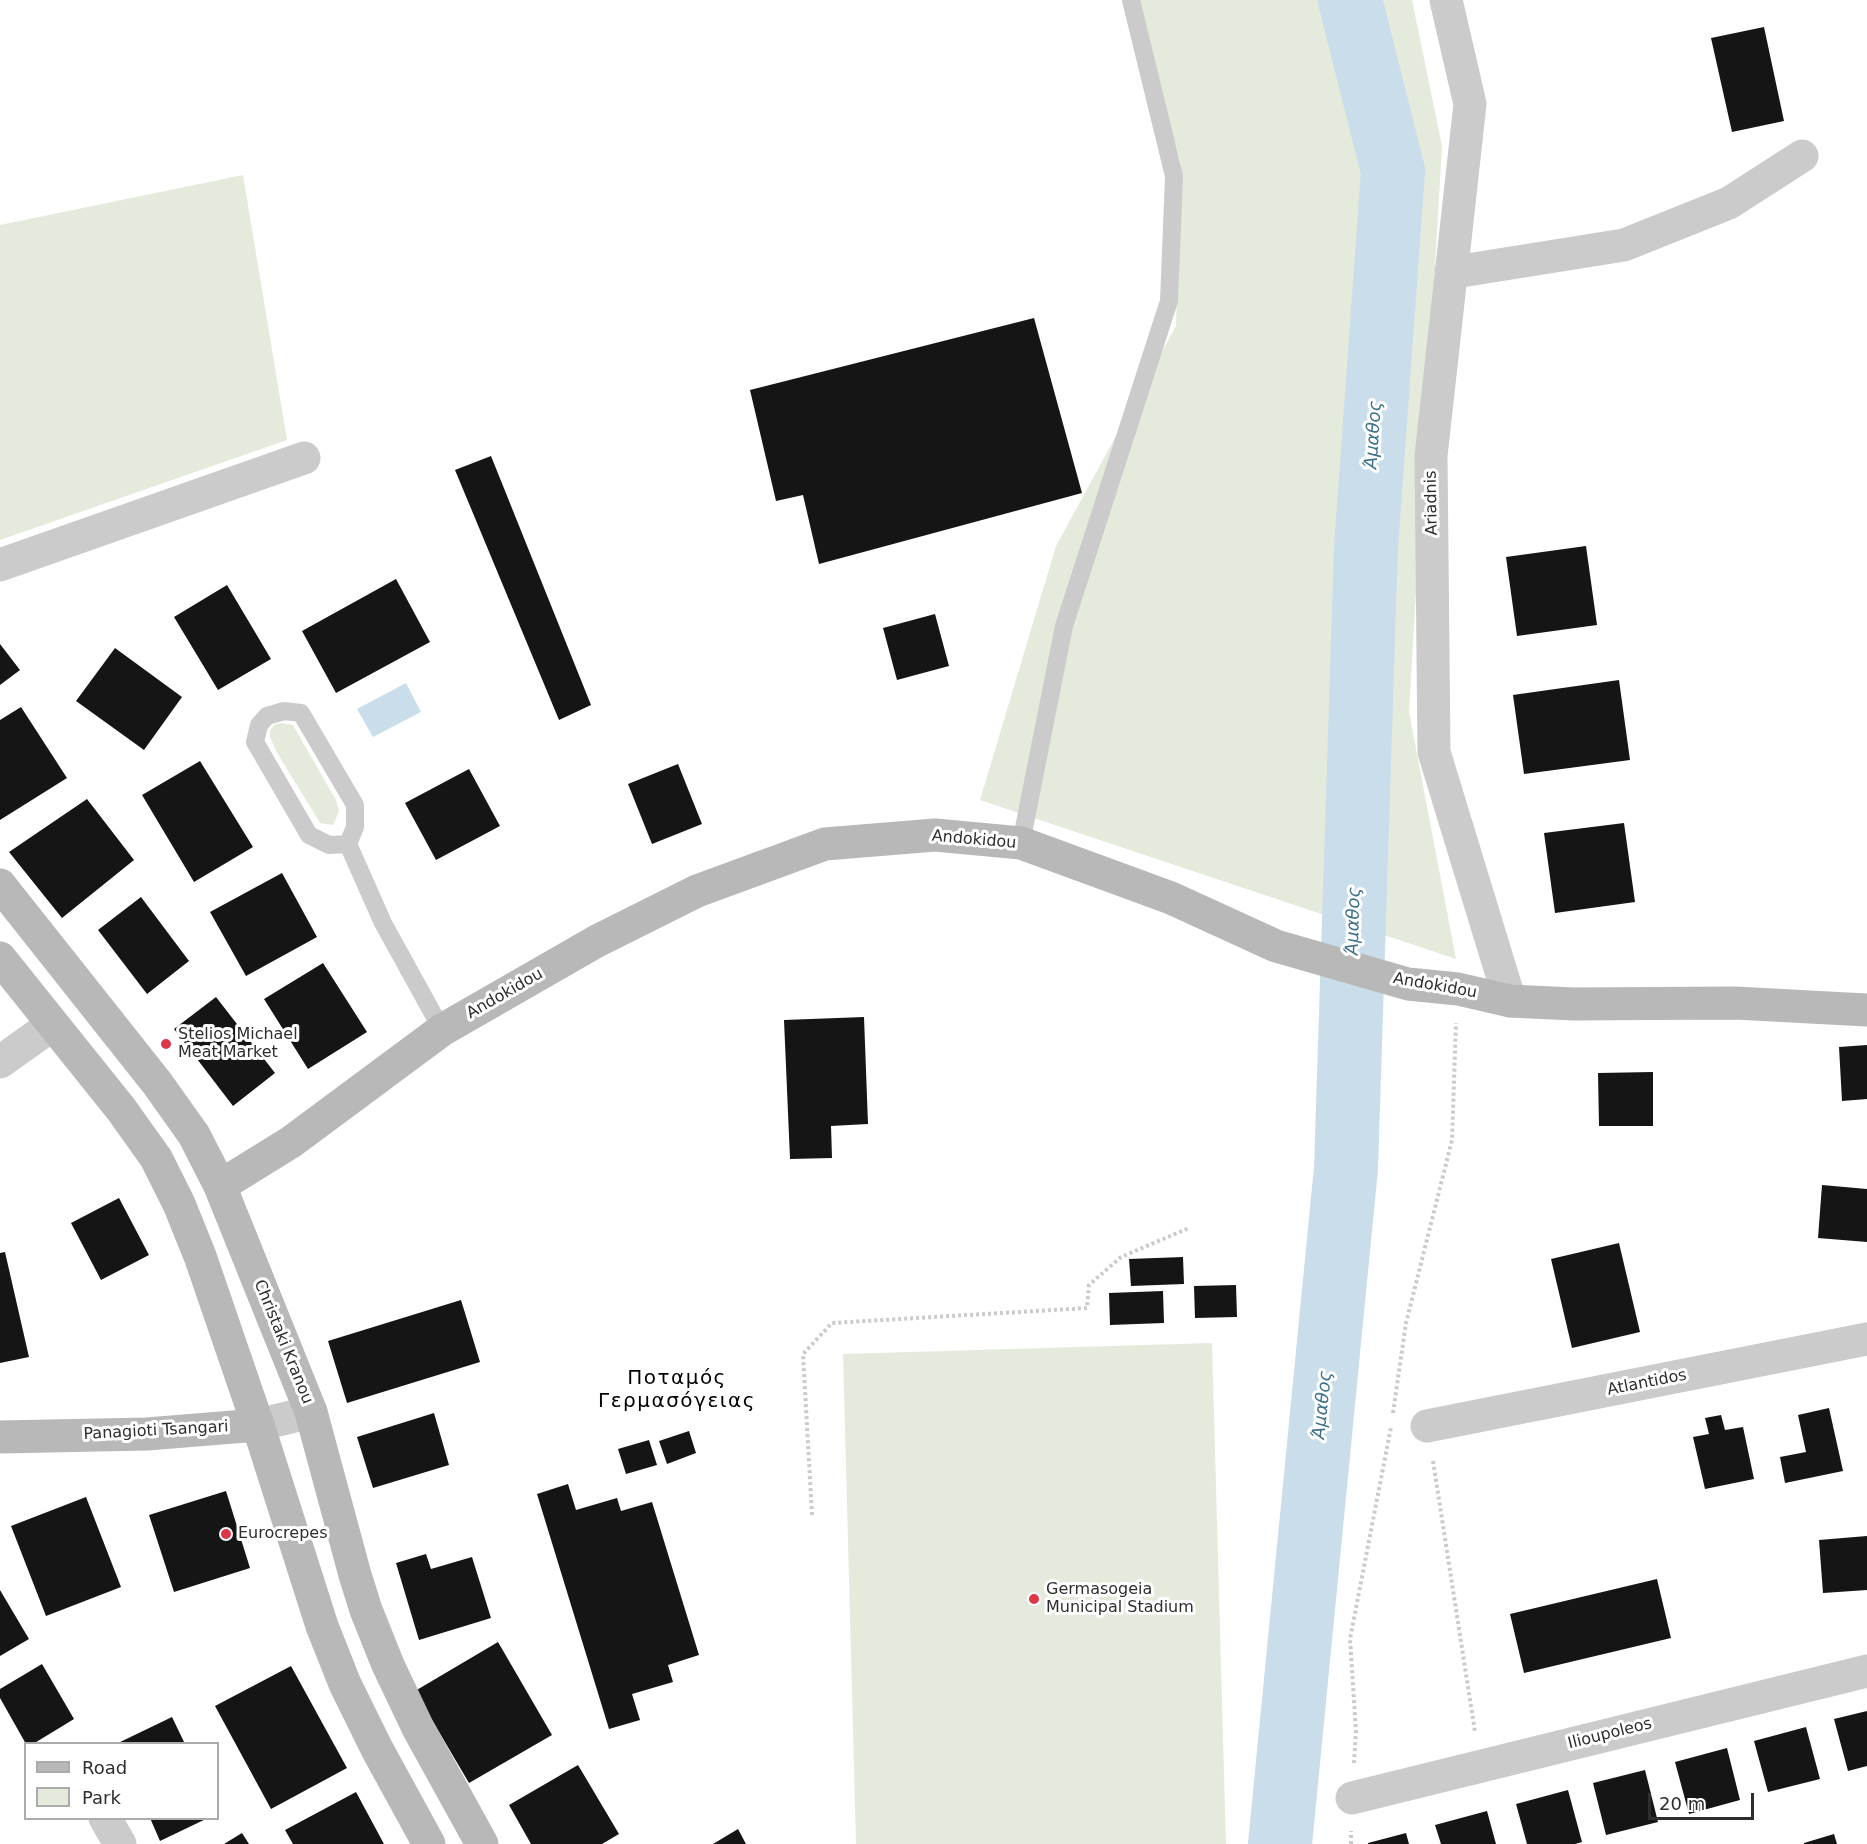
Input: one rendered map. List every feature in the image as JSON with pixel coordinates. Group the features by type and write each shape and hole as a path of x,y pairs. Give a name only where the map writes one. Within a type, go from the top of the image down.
{"main road":[{"name":"Andokidou","path":"220,1186 291,1142 442,1030 597,941 697,891 825,844 935,835 1021,843 1171,898 1276,946 1408,984 1458,989 1510,1000 1574,1004 1736,1003 1867,1010"},
{"name":"Christaki Kranou","path":"0,885 157,1083 194,1135 220,1186 311,1412 366,1610 388,1665 418,1728 482,1844"},
{"path":"0,957 121,1109 156,1158 179,1204 200,1256 258,1425 322,1626 345,1684 377,1749 429,1844"},
{"name":"Panagioti Tsangari","path":"0,1437 147,1434 258,1425"}],"street":[{"name":"Ariadnis","path":"1446,0 1470,104 1431,456 1434,752 1510,1000"},
{"path":"1451,271 1624,244 1730,203 1802,156"},
{"path":"0,565 304,458"},
{"path":"0,1062 52,1024"},
{"name":"Atlantidos","path":"1427,1426 1867,1339"},
{"name":"Panagioti Tsangari","path":"258,1425 311,1412"},
{"name":"Ilioupoleos","path":"1352,1798 1867,1671"},
{"path":"106,1820 120,1844"}],"lane":[{"path":"1021,843 1064,626 1169,301 1174,176 1131,0"},
{"path":"348,844 329,845 309,835 255,742 259,725 267,716 284,711 301,713 355,805 355,827 348,844 382,923 442,1030"}],"path":[{"path":"1352,1798 1356,1731 1350,1640 1389,1440 1406,1323 1452,1140 1458,989"},
{"path":"812,1515 802,1354 832,1323 1087,1308 1089,1285 1121,1257 1189,1228"},
{"path":"1427,1426 1480,1766"}],"green space":[{"path":"1134,0 1412,0 1442,146 1409,712 1456,959 980,800 1056,546 1176,326 1181,164"},
{"path":"243,175 287,440 0,540 0,225"},
{"path":"281,723 293,725 336,800 339,811 333,825 320,823 276,751 270,731 274,725"},
{"name":"Germasogeia Municipal Stadium","path":"1212,1343 1226,1844 856,1844 843,1354"}],"water":[{"path":"406,683 421,712 373,737 357,709"}],"building":[{"path":"1764,27 1784,121 1732,132 1711,38"},
{"path":"1034,318 1082,493 819,564 803,495 776,501 750,390"},
{"path":"491,456 591,705 559,720 455,470"},
{"path":"1586,546 1597,625 1517,636 1506,557"},
{"path":"396,579 430,642 336,693 302,631"},
{"path":"227,585 271,659 218,690 174,617"},
{"path":"935,614 949,666 897,680 883,628"},
{"path":"0,644 20,670 0,685"},
{"path":"115,648 182,697 144,750 76,701"},
{"path":"1619,680 1630,760 1524,774 1513,695"},
{"path":"21,707 67,778 0,820 0,720"},
{"path":"200,761 253,847 194,882 142,795"},
{"path":"678,764 702,824 652,844 628,784"},
{"path":"469,769 500,826 436,860 405,803"},
{"path":"87,799 134,860 62,918 9,852"},
{"path":"1624,823 1635,902 1555,913 1544,833"},
{"path":"282,873 317,937 246,976 210,912"},
{"path":"141,897 189,961 147,994 98,930"},
{"path":"323,963 367,1032 308,1069 264,999"},
{"path":"216,997 275,1073 233,1106 174,1029"},
{"path":"864,1017 868,1124 831,1126 832,1158 790,1159 784,1020"},
{"path":"1867,1045 1867,1099 1842,1101 1839,1047"},
{"path":"1653,1072 1653,1126 1599,1126 1598,1073"},
{"path":"1822,1185 1867,1189 1867,1242 1818,1238"},
{"path":"119,1198 149,1255 101,1280 71,1223"},
{"path":"1619,1243 1640,1332 1572,1348 1551,1259"},
{"path":"5,1252 29,1357 0,1363 0,1253"},
{"path":"1183,1257 1184,1284 1131,1286 1129,1259"},
{"path":"1236,1285 1237,1317 1195,1318 1194,1286"},
{"path":"1163,1291 1164,1323 1110,1325 1109,1293"},
{"path":"461,1300 480,1362 347,1403 328,1341"},
{"path":"1829,1408 1843,1471 1785,1483 1780,1457 1806,1452 1798,1415"},
{"path":"434,1413 449,1465 373,1488 357,1437"},
{"path":"1721,1415 1725,1430 1743,1427 1754,1479 1705,1489 1693,1437 1709,1434 1705,1418"},
{"path":"689,1431 696,1453 667,1464 659,1441"},
{"path":"649,1440 657,1465 626,1474 618,1449"},
{"path":"568,1484 576,1510 617,1498 621,1511 652,1502 699,1655 668,1665 673,1682 632,1694 640,1720 609,1729 537,1494"},
{"path":"226,1491 250,1568 174,1592 149,1515"},
{"path":"86,1497 121,1587 46,1616 11,1526"},
{"path":"1867,1536 1867,1590 1823,1593 1819,1540"},
{"path":"426,1554 431,1569 472,1557 491,1618 419,1640 396,1563"},
{"path":"1657,1579 1671,1638 1524,1673 1510,1614"},
{"path":"0,1590 29,1639 0,1656"},
{"path":"498,1642 552,1735 469,1783 415,1691"},
{"path":"42,1664 74,1719 36,1742 25,1742 0,1698 0,1689"},
{"path":"291,1666 347,1768 271,1809 215,1706"},
{"path":"1867,1711 1867,1766 1848,1771 1834,1719"},
{"path":"172,1717 184,1742 120,1742"},
{"path":"1806,1727 1820,1779 1768,1792 1754,1741"},
{"path":"1727,1748 1740,1800 1689,1814 1675,1762"},
{"path":"578,1765 619,1834 602,1844 531,1844 509,1805"},
{"path":"1645,1770 1658,1822 1606,1835 1593,1783"},
{"path":"1568,1790 1582,1842 1527,1844 1516,1804"},
{"path":"356,1792 384,1844 293,1844 285,1830"},
{"path":"1487,1811 1496,1844 1441,1844 1435,1825"},
{"path":"151,1820 204,1820 160,1841"},
{"path":"738,1829 746,1844 713,1844"},
{"path":"242,1833 249,1844 224,1844"},
{"path":"1406,1833 1409,1844 1368,1844 1368,1843"},
{"path":"1834,1834 1837,1844 1804,1844 1804,1843"}],"waterway":[{"name":"Άμαθος","path":"1280,1844 1346,1168 1366,547 1393,171 1350,0"}],"place":[{"name":"Stelios Michael Meat Market","path":"166,1044"},
{"name":"Eurocrepes","path":"226,1534"},
{"name":"Germasogeia Municipal Stadium","path":"1034,1599"}],"district":[{"name":"Ποταμός Γερμασόγειας","path":"677,1390"}]}
